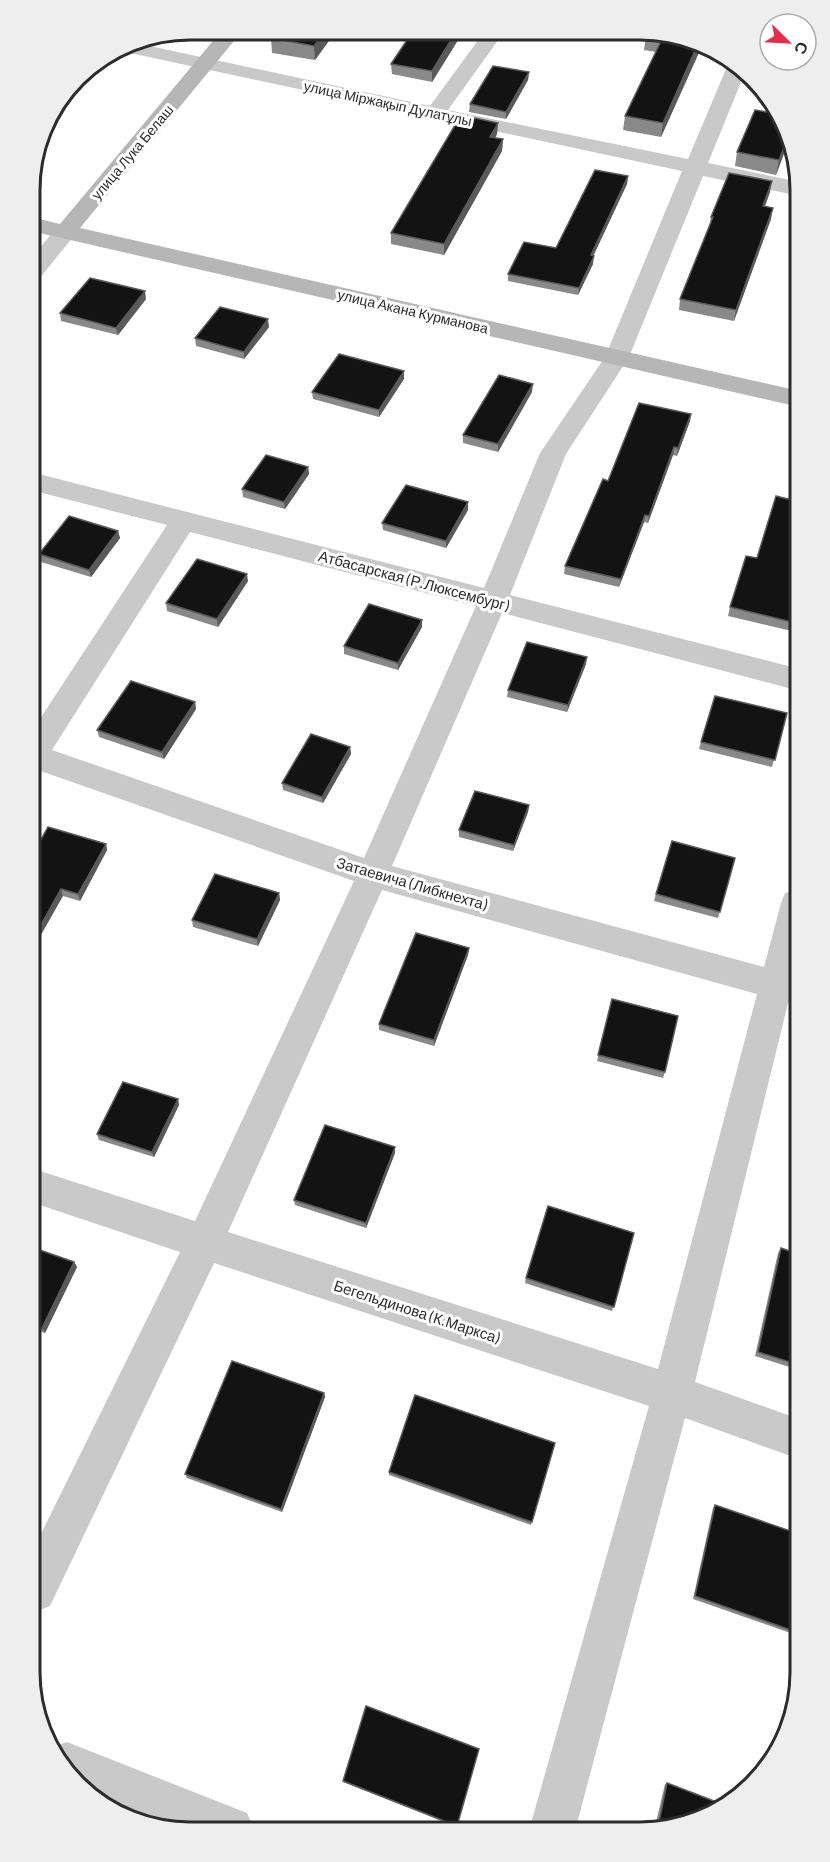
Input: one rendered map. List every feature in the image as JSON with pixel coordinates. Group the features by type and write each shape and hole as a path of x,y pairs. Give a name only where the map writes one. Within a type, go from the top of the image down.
{"main road":[{"name":"улица Лука Белаш","path":"64,232 225,40"},
{"name":"улица Акана Курманова","path":"41,227 790,397"}],"street":[{"path":"435,114 488,40"},
{"name":"улица Міржақып Дулатұлы","path":"141,50 435,114 790,187"},
{"path":"40,1581 204,1243 373,874 493,601 553,453 616,357 733,74"},
{"name":"улица Лука Белаш","path":"41,261 64,232"},
{"name":"Атбасарская (Р.Люксембург)","path":"41,483 790,677"},
{"path":"41,742 184,520"},
{"name":"Затаевича (Либкнехта)","path":"41,758 373,874 786,987"},
{"path":"554,1822 786,987 789,960"},
{"name":"Бегельдинова (К.Маркса)","path":"40,1188 672,1393 789,1435"},
{"path":"74,1767 213,1822"}],"building":[{"path":"282,40 318,40 314,46"},
{"path":"407,40 451,40 432,71 391,64"},
{"path":"660,42 695,51 663,123 625,116"},
{"path":"493,66 529,72 506,112 470,104"},
{"path":"755,110 767,112 783,149 779,160 737,152"},
{"path":"461,115 498,123 490,137 503,139 444,244 391,233"},
{"path":"595,170 628,176 591,255 594,256 579,288 508,274 524,242 556,248"},
{"path":"729,173 772,181 763,206 773,208 736,310 680,299"},
{"path":"90,278 145,291 116,328 60,313"},
{"path":"220,307 268,319 244,352 195,338"},
{"path":"339,354 404,371 379,410 312,392"},
{"path":"499,375 533,384 498,444 463,435"},
{"path":"639,403 691,414 678,448 674,447 649,516 645,515 621,579 565,566 603,479 608,481"},
{"path":"266,455 308,467 284,502 242,489"},
{"path":"406,485 468,502 446,541 382,523"},
{"path":"776,496 790,499 790,621 730,607 746,556 757,558"},
{"path":"69,516 118,531 89,570 41,555"},
{"path":"197,559 247,574 217,619 166,603"},
{"path":"369,604 422,620 398,663 344,646"},
{"path":"527,642 587,657 568,705 508,690"},
{"path":"131,681 195,702 162,752 97,730"},
{"path":"715,696 787,713 775,760 701,742"},
{"path":"311,734 350,747 322,797 282,783"},
{"path":"475,791 529,805 514,845 459,830"},
{"path":"48,827 106,844 78,894 61,889 41,926 41,840"},
{"path":"672,841 735,858 720,912 656,894"},
{"path":"215,874 279,893 257,939 192,920"},
{"path":"416,933 469,948 434,1040 379,1024"},
{"path":"612,999 678,1016 665,1072 598,1055"},
{"path":"123,1082 178,1099 152,1152 97,1134"},
{"path":"325,1125 395,1147 366,1223 294,1200"},
{"path":"548,1206 634,1233 614,1307 526,1278"},
{"path":"781,1248 789,1251 789,1362 758,1352"},
{"path":"40,1250 74,1262 40,1328"},
{"path":"232,1361 324,1393 281,1509 185,1474"},
{"path":"415,1395 555,1443 532,1522 389,1472"},
{"path":"715,1505 789,1531 789,1629 695,1596"},
{"path":"366,1706 479,1749 458,1822 447,1822 343,1781"},
{"path":"667,1783 714,1801 697,1810 659,1820"}]}
